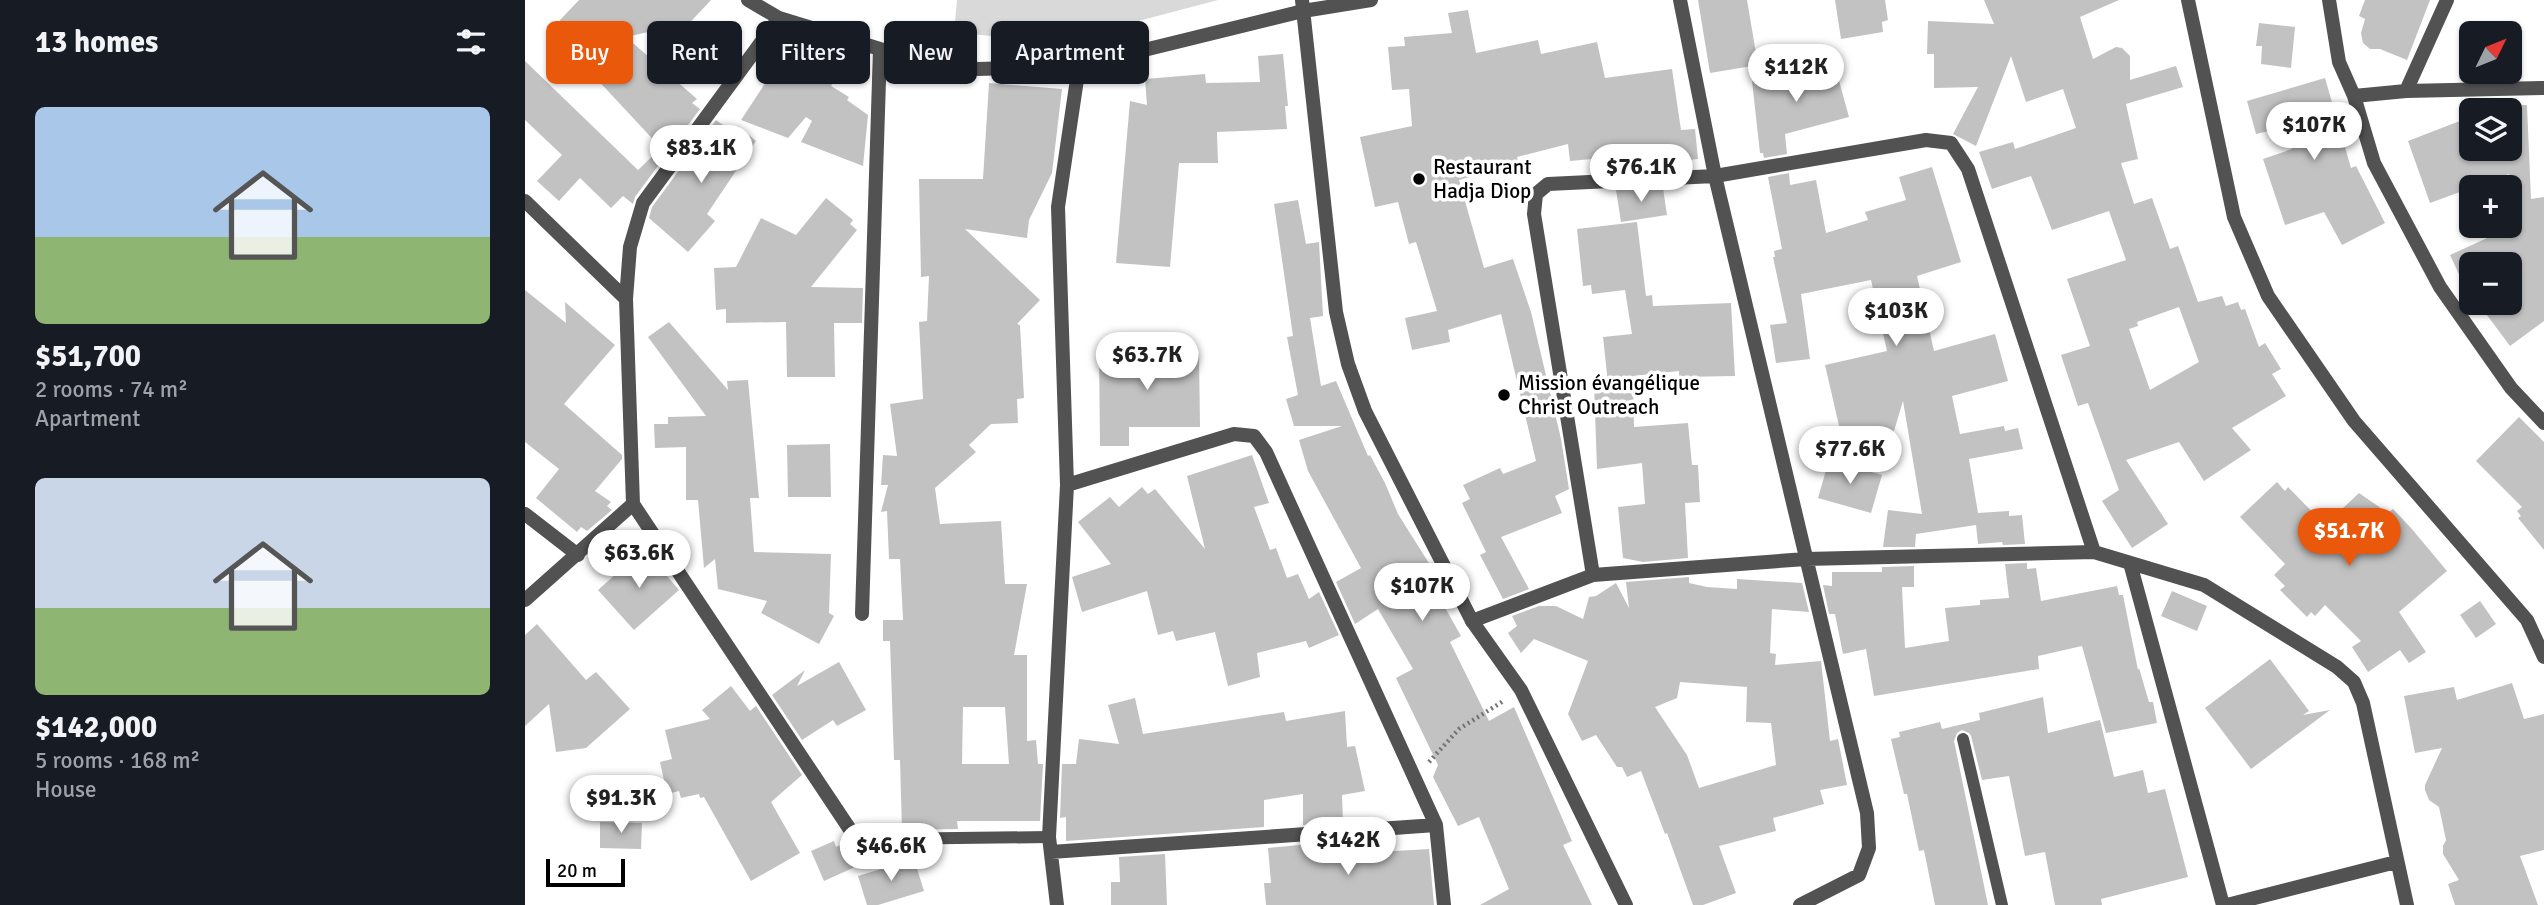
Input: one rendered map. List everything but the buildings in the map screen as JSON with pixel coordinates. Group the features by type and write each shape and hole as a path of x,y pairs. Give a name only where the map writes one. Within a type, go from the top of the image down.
{"street":[{"path":"748,0 779,18 880,49 978,69 991,69"},
{"path":"1149,47 1303,6 1371,0"},
{"path":"1680,0 1715,176 1867,813 1869,848 1859,875 1800,905"},
{"path":"2188,0 2234,216 2268,296 2354,421 2526,620 2544,657"},
{"path":"2329,0 2339,62 2354,96 2374,163 2440,287 2511,388 2544,423"},
{"path":"2406,91 2447,0"},
{"path":"1303,6 1336,312 1348,364 1365,411 1472,621 1521,690 1626,905"},
{"path":"779,18 643,203 630,247 626,299 633,504 853,834"},
{"path":"862,614 880,49"},
{"path":"1057,905 1049,837 1067,485 1058,207 1076,84"},
{"path":"2354,96 2406,91 2544,88"},
{"path":"1593,575 1534,214 1536,194 1548,184 1715,176 1926,140 1951,143 1968,169 2094,552"},
{"path":"525,201 626,299"},
{"path":"1067,485 1234,434 1254,436 1266,452 1436,825 1444,905"},
{"path":"525,600 633,504"},
{"path":"525,514 578,555"},
{"path":"1472,621 1593,575 1806,559 2094,552 2204,585 2337,667 2354,682 2363,703 2407,905"},
{"path":"2130,563 2225,905 2396,862"},
{"path":"1051,852 1436,825"}],"lane":[{"path":"1963,739 2002,905"},
{"path":"853,834 877,839 1049,837"}],"path":[{"path":"1430,771 1427,764 1459,729 1521,690"}],"shaded area":[{"path":"957,0 1218,0 1138,21 991,21 991,36 977,35 977,21 955,21"}],"place":[{"name":"Restaurant Hadja Diop","path":"1419,179"},
{"name":"Mission évangélique Christ Outreach","path":"1504,395"}]}
